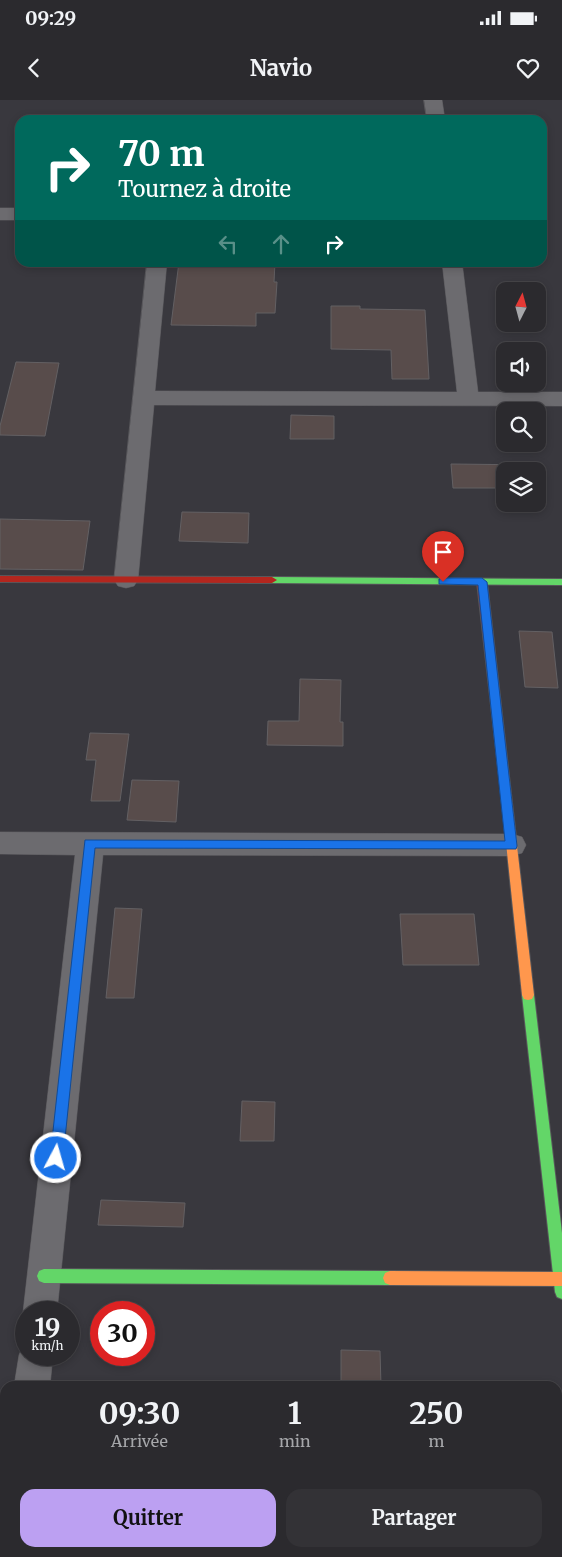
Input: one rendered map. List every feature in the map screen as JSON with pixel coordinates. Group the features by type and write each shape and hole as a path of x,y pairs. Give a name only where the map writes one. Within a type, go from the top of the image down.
{"street":[{"path":"434,100 436,115"},
{"path":"0,214 15,214"},
{"path":"126,580 157,267"},
{"path":"453,267 468,399"},
{"path":"144,398 562,400"},
{"path":"0,579 562,582"},
{"path":"482,582 562,1292"},
{"path":"0,843 512,846"},
{"path":"41,1301 90,843"},
{"path":"44,1276 561,1279"},
{"path":"33,1381 35,1366"}],"building":[{"path":"178,267 275,267 274,282 277,282 275,313 256,313 256,326 171,325"},
{"path":"331,306 360,306 360,309 425,310 429,379 392,379 391,350 331,349"},
{"path":"16,362 59,363 45,436 0,435 0,426"},
{"path":"291,415 334,416 334,439 290,439"},
{"path":"451,464 496,465 496,488 453,488"},
{"path":"182,512 249,513 248,543 179,541"},
{"path":"0,519 90,521 83,570 0,569"},
{"path":"519,631 552,632 558,688 525,687"},
{"path":"300,679 341,680 340,722 343,722 343,746 267,745 268,721 299,721"},
{"path":"90,733 129,734 120,801 91,801 96,760 86,760"},
{"path":"132,780 179,781 176,822 127,820"},
{"path":"115,908 142,909 134,998 106,998"},
{"path":"400,914 474,914 479,965 403,965"},
{"path":"242,1101 275,1102 274,1141 240,1141"},
{"path":"101,1200 185,1203 183,1227 98,1225"},
{"path":"341,1350 380,1351 381,1381 341,1381"}],"traffic: fast":[{"path":"272,580 562,582"},
{"path":"528,995 562,1292"},
{"path":"44,1276 390,1278"}],"traffic: slow":[{"path":"504,776 528,995"},
{"path":"390,1278 562,1279"}],"traffic: jam":[{"path":"0,579 272,580"},
{"path":"482,582 504,776"}],"route":[{"path":"56,1158 90,843 512,846 482,582 443,582"}]}
